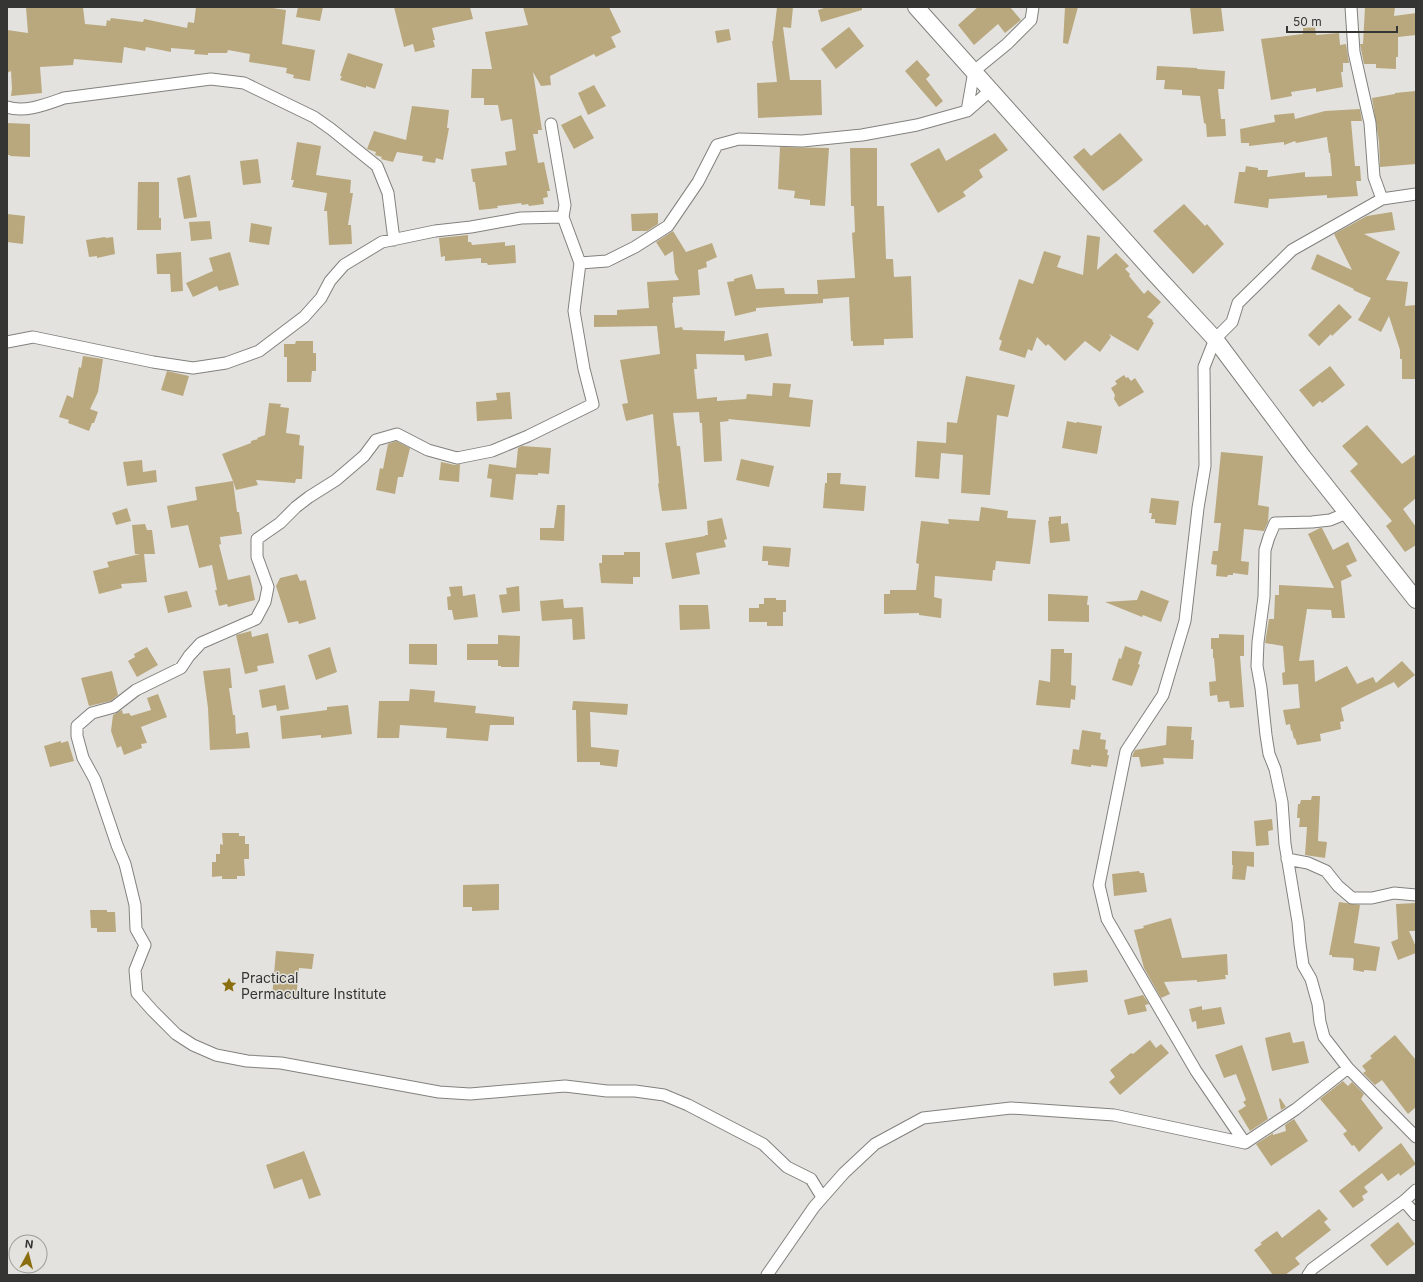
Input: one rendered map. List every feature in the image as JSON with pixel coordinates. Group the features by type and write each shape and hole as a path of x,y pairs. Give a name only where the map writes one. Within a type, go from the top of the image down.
{"main road":[{"path":"916,7 1215,339 1303,458 1416,600"}],"street":[{"path":"967,110 974,71 1007,44 1031,20 1033,7"},
{"path":"1351,7 1354,52 1370,124 1374,177 1382,199"},
{"path":"7,107 22,109 43,106 64,98 211,79 244,83 314,117 377,166 388,193 394,240"},
{"path":"580,263 607,261 635,247 668,226 698,182 717,145 739,139 802,141 862,135 916,125 967,110 991,90"},
{"path":"551,124 565,205 563,217 580,263 574,311 584,369 593,404 528,436 492,450 457,458 428,450 397,434 376,440 364,456 336,480 309,496 280,523 257,539 257,557 268,587 265,602 256,619 201,643 189,656 181,668 136,690 114,707 92,713 77,726 77,736 83,758 95,780 116,845 125,864 135,905 136,929 145,945 135,970 137,993 176,1034 193,1045 224,1057 246,1061 281,1063 439,1092 470,1094 565,1086 607,1091 635,1091 664,1095 688,1105 763,1144 787,1167 811,1179 822,1197"},
{"path":"1245,1143 1196,1071 1107,919 1099,884 1126,750 1163,695 1185,621 1198,508 1205,466 1204,366 1215,339 1232,322 1238,303 1292,250 1382,199 1416,194"},
{"path":"7,342 33,338 153,362 193,368 226,363 259,351 304,317 321,298 330,281 344,265 382,242 435,231 471,227 520,218 563,217"},
{"path":"1347,513 1324,520 1275,523 1265,550 1264,597 1258,642 1257,666 1269,754 1275,769 1282,802 1288,859 1303,966 1311,979 1318,1004 1320,1022 1324,1037 1348,1068 1416,1137"},
{"path":"1288,859 1308,863 1326,871 1338,886 1352,898 1372,898 1394,893 1416,895"},
{"path":"767,1275 814,1207 844,1173 875,1144 923,1118 1011,1108 1114,1114 1245,1143 1296,1109 1348,1068"},
{"path":"1308,1275 1312,1269 1404,1201 1416,1190"},
{"path":"1404,1201 1416,1216"}],"building":[{"path":"26,7 83,7 85,24 106,26 107,20 110,21 111,18 143,22 144,19 187,28 188,22 194,23 196,7 266,7 286,10 282,44 315,50 310,81 293,78 294,75 286,73 287,68 249,62 250,54 228,50 227,53 208,53 208,55 194,54 195,50 171,48 171,52 146,47 145,51 124,47 122,63 74,59 73,65 40,67 42,93 11,96 11,71 7,73 7,30 28,33"},
{"path":"298,7 323,7 320,21 296,17"},
{"path":"394,7 470,7 473,19 432,28 435,47 415,52 413,44 404,47"},
{"path":"523,7 609,7 621,32 611,37 616,47 596,57 594,54 550,76 551,85 541,86 533,72 542,130 538,130 538,134 533,134 538,163 544,162 550,191 547,191 548,197 543,198 544,204 529,206 528,204 522,205 521,203 479,210 475,182 473,182 471,169 507,165 505,152 516,150 512,119 501,121 498,105 484,105 484,98 471,98 472,69 492,69 485,32 528,25"},
{"path":"777,7 793,7 791,28 783,27 790,80 821,80 822,115 758,118 757,83 777,82 772,41"},
{"path":"827,7 862,7 862,10 821,22 818,10"},
{"path":"978,7 1010,7 1021,20 1005,33 998,24 974,45 958,25"},
{"path":"1065,7 1078,7 1068,44 1063,43"},
{"path":"1190,7 1221,7 1224,31 1193,34"},
{"path":"1365,7 1395,7 1394,16 1416,13 1416,35 1398,37 1398,57 1396,57 1396,69 1376,68 1376,64 1364,64 1360,44 1363,44"},
{"path":"849,27 864,46 836,69 821,49"},
{"path":"1315,27 1316,35 1339,33 1340,45 1346,44 1349,63 1343,63 1343,72 1341,72 1343,87 1316,92 1316,88 1291,92 1292,96 1271,100 1261,39 1303,34 1303,28"},
{"path":"729,29 731,40 717,43 715,31"},
{"path":"348,53 383,64 375,89 366,86 366,88 340,80"},
{"path":"917,60 930,75 926,79 943,101 936,107 905,71"},
{"path":"1157,66 1225,71 1224,89 1218,89 1221,119 1225,119 1226,136 1207,137 1206,124 1204,123 1200,96 1182,95 1182,90 1164,89 1165,80 1156,80"},
{"path":"594,85 606,106 588,115 578,93"},
{"path":"1416,91 1416,164 1380,167 1379,142 1372,98 1395,93"},
{"path":"412,106 449,110 447,128 449,128 443,160 436,158 435,163 422,161 423,156 397,152 393,162 381,159 382,157 375,155 376,152 367,149 374,131 406,140"},
{"path":"1360,109 1362,121 1351,121 1355,166 1360,166 1361,181 1356,181 1358,196 1327,198 1327,195 1269,199 1268,208 1234,203 1239,172 1245,172 1246,166 1258,168 1258,170 1268,170 1267,177 1305,172 1305,177 1332,176 1327,137 1296,143 1295,141 1284,145 1284,142 1249,146 1249,143 1241,143 1240,129 1275,122 1274,115 1294,113 1295,119 1325,111"},
{"path":"581,115 594,138 574,149 561,125"},
{"path":"7,123 30,124 30,157 7,155"},
{"path":"995,133 1008,150 979,170 983,177 963,192 966,196 938,213 910,164 939,148 946,161"},
{"path":"1120,133 1143,160 1103,191 1073,157 1084,148 1091,156"},
{"path":"297,142 321,146 316,175 351,180 350,193 353,193 348,225 351,225 352,244 329,245 327,211 324,211 327,193 292,187 294,180 291,180"},
{"path":"780,147 829,148 825,206 810,205 810,200 794,198 795,191 778,189"},
{"path":"850,148 877,148 877,206 884,206 886,259 893,259 894,277 911,276 913,338 884,339 884,345 853,346 853,341 851,341 849,297 823,299 823,303 756,308 756,311 735,316 727,282 734,281 734,279 752,274 756,289 784,288 785,294 818,294 817,280 855,278 852,233 855,232 854,206 851,206"},
{"path":"258,159 261,183 243,185 240,161"},
{"path":"190,175 197,217 184,219 177,178"},
{"path":"138,182 159,182 159,218 161,218 161,230 137,230"},
{"path":"1184,204 1205,226 1207,224 1224,244 1193,274 1153,231"},
{"path":"1392,212 1395,230 1364,234 1400,252 1386,280 1408,282 1405,306 1416,305 1416,379 1402,379 1402,359 1400,359 1400,350 1389,316 1381,332 1358,320 1371,298 1311,269 1317,254 1352,270 1334,234 1367,216"},
{"path":"658,213 658,224 647,231 632,231 631,214"},
{"path":"7,214 25,216 23,244 7,242"},
{"path":"210,221 212,239 191,241 189,222"},
{"path":"251,223 272,227 269,245 249,242"},
{"path":"673,231 686,252 712,243 717,257 706,262 707,267 698,270 700,295 673,297 672,303 675,328 682,327 683,330 725,331 724,341 768,333 772,356 745,361 744,355 696,354 697,369 694,369 697,399 717,397 717,401 746,399 747,394 772,396 773,383 791,384 789,397 813,400 810,427 728,419 729,421 720,422 722,461 704,462 702,423 700,423 699,412 673,413 677,446 680,446 687,509 662,511 658,484 653,414 626,421 622,404 628,403 620,360 660,354 657,326 594,327 594,315 617,315 617,310 649,308 647,282 679,280 675,273 673,251 665,256 656,242"},
{"path":"468,235 468,242 471,242 472,245 505,242 505,246 515,245 516,263 488,265 487,263 481,263 481,258 445,261 445,256 441,257 439,238"},
{"path":"1087,235 1100,237 1097,270 1116,253 1129,266 1125,269 1144,294 1148,290 1161,302 1147,317 1153,320 1152,321 1154,323 1138,351 1109,334 1111,337 1100,352 1085,341 1065,361 1048,344 1046,346 1037,337 1032,351 1028,349 1025,358 999,350 1002,341 999,339 1019,279 1033,284 1044,251 1061,256 1057,267 1083,275"},
{"path":"113,237 115,254 97,258 97,256 89,257 86,240"},
{"path":"181,252 183,291 171,292 170,274 157,274 156,254"},
{"path":"230,252 239,285 219,291 217,286 193,297 186,283 213,271 209,258"},
{"path":"1339,304 1352,317 1319,346 1308,335"},
{"path":"296,341 313,341 313,353 316,353 316,371 312,371 311,382 287,382 287,357 284,357 284,344 295,344"},
{"path":"83,356 103,359 98,392 90,409 98,412 89,431 68,423 69,420 59,417 67,395 73,398 79,367 81,368"},
{"path":"1330,366 1345,385 1322,403 1320,401 1313,407 1299,390"},
{"path":"167,371 189,376 183,396 161,390"},
{"path":"1124,375 1131,381 1135,378 1144,392 1119,407 1114,399 1115,395 1111,388 1117,384 1115,381"},
{"path":"966,376 1015,385 1008,417 997,415 990,495 961,493 963,455 941,453 939,479 915,477 917,441 946,443 947,422 957,423"},
{"path":"510,392 512,419 477,421 476,402 497,400 496,393"},
{"path":"269,403 281,404 280,407 289,408 286,433 300,435 299,445 304,446 302,479 296,479 295,483 256,480 258,485 236,490 222,454 251,443 251,441 265,435"},
{"path":"1067,421 1102,426 1097,454 1062,448"},
{"path":"1367,425 1402,464 1416,454 1416,498 1403,509 1416,527 1416,545 1405,552 1386,526 1392,521 1350,471 1358,464 1342,446"},
{"path":"396,441 410,448 403,477 398,477 395,494 376,490 380,468 383,469 388,444"},
{"path":"522,446 551,448 549,474 516,474 513,500 490,497 492,479 487,478 489,464 516,468 518,448"},
{"path":"1221,452 1263,456 1258,505 1269,507 1268,522 1264,531 1244,529 1241,561 1249,562 1248,575 1233,573 1233,575 1228,575 1227,577 1216,576 1217,565 1211,564 1213,551 1218,551 1221,523 1214,523"},
{"path":"741,459 774,466 769,487 736,480"},
{"path":"142,460 143,472 156,470 157,482 127,486 123,462"},
{"path":"441,462 455,465 460,464 459,482 439,480"},
{"path":"827,473 841,473 840,484 866,486 864,511 823,508"},
{"path":"233,481 237,512 239,512 242,534 220,537 221,544 219,545 228,580 250,575 255,600 228,607 227,604 219,606 215,590 217,590 212,565 199,568 188,525 171,528 167,506 197,500 195,487"},
{"path":"1151,498 1179,501 1176,525 1155,523 1155,519 1151,519 1152,513 1149,513"},
{"path":"557,505 565,505 564,541 540,540 540,528 554,528"},
{"path":"981,507 1008,511 1007,518 1036,520 1030,564 996,561 992,581 935,576 934,597 942,599 941,618 919,615 919,613 884,614 884,594 890,594 890,590 916,590 919,564 916,563 921,521 949,524 948,519 979,521"},
{"path":"127,508 131,521 116,525 112,513"},
{"path":"1061,516 1061,524 1068,523 1070,541 1050,543 1049,517"},
{"path":"722,518 727,539 724,540 726,547 696,553 700,574 672,579 665,543 708,535 707,521"},
{"path":"145,524 147,530 152,530 155,554 144,554 147,582 121,584 122,588 99,594 93,571 109,567 107,562 140,554 135,554 132,525"},
{"path":"1322,528 1333,550 1348,542 1357,561 1346,566 1352,576 1341,581 1345,618 1332,618 1331,610 1307,609 1299,661 1314,660 1315,682 1347,666 1357,684 1373,677 1376,683 1402,661 1415,675 1398,688 1394,682 1341,708 1344,721 1340,722 1341,729 1320,734 1321,741 1297,745 1292,730 1291,731 1290,724 1286,725 1283,710 1300,708 1298,684 1283,685 1282,673 1285,672 1283,646 1265,643 1269,619 1274,619 1275,595 1279,595 1279,585 1334,588 1308,534"},
{"path":"763,546 791,548 789,567 768,565 768,561 762,561"},
{"path":"624,552 640,552 640,577 633,577 633,584 601,583 599,563 602,563 602,555 624,555"},
{"path":"297,574 300,581 306,580 316,619 299,624 298,621 288,623 276,586 280,578"},
{"path":"462,586 463,596 475,594 478,617 454,620 452,610 448,610 447,597 451,596 449,587"},
{"path":"519,586 520,611 502,613 499,595 507,594 506,588"},
{"path":"1141,590 1169,601 1161,622 1143,615 1142,617 1105,602 1137,600"},
{"path":"187,591 192,607 168,613 164,596"},
{"path":"1048,594 1088,596 1087,605 1089,605 1089,622 1048,621"},
{"path":"764,598 786,600 786,612 783,612 783,626 767,626 767,622 749,622 749,608 759,608 759,604 764,604"},
{"path":"563,599 564,608 583,607 585,639 573,640 572,619 542,621 540,601"},
{"path":"679,605 708,605 710,629 680,630"},
{"path":"251,631 252,637 268,633 274,663 257,666 258,671 245,674 236,635"},
{"path":"1219,634 1244,635 1244,656 1240,656 1244,707 1230,708 1229,701 1218,702 1217,695 1210,696 1209,682 1216,681 1213,649 1211,649 1211,638 1219,638"},
{"path":"498,635 520,636 519,667 498,666 498,660 467,660 467,644 498,644"},
{"path":"409,644 437,644 437,665 409,664"},
{"path":"1125,646 1142,652 1138,664 1140,665 1132,686 1112,680 1119,658 1121,659"},
{"path":"147,647 158,665 137,677 128,661 135,657 134,654"},
{"path":"330,647 337,672 316,680 308,655"},
{"path":"1051,649 1064,649 1064,653 1072,653 1071,685 1076,686 1075,700 1071,699 1070,708 1036,705 1039,680 1050,682"},
{"path":"230,668 232,688 229,688 233,715 235,715 236,734 248,732 250,748 210,750 208,708 203,671"},
{"path":"112,671 118,695 111,701 89,706 81,678"},
{"path":"285,685 289,709 277,711 276,705 262,708 259,690"},
{"path":"410,689 435,691 434,702 476,706 475,713 514,717 514,725 490,725 488,741 446,738 447,728 400,725 399,738 377,738 379,701 409,701"},
{"path":"158,694 167,717 141,727 147,743 141,744 142,748 124,755 121,746 117,748 111,731 113,715 122,710 123,714 129,713 131,716 151,710 147,698"},
{"path":"573,701 628,704 627,715 590,712 591,747 619,750 617,767 600,765 600,762 577,762 576,710 572,710"},
{"path":"348,705 352,734 321,738 321,735 282,739 280,716 327,710 327,707"},
{"path":"1167,726 1192,727 1191,740 1194,740 1193,759 1163,758 1164,764 1141,767 1139,757 1132,757 1135,750 1166,745"},
{"path":"1082,730 1101,733 1100,739 1106,740 1105,749 1108,750 1107,755 1109,755 1107,767 1091,765 1091,767 1071,764 1073,749 1079,750"},
{"path":"61,741 61,743 68,741 74,761 50,767 44,746"},
{"path":"1312,796 1320,796 1318,841 1327,842 1325,858 1305,855 1307,827 1299,827 1300,818 1297,818 1298,804 1300,804 1301,800 1311,800"},
{"path":"1272,819 1273,830 1268,831 1269,845 1256,846 1254,821"},
{"path":"222,833 239,833 239,836 245,836 245,844 249,844 249,859 244,859 245,876 237,876 237,879 222,879 222,876 212,877 212,862 216,862 216,854 220,854 220,844 223,845"},
{"path":"1232,851 1254,852 1254,867 1247,866 1245,880 1232,879"},
{"path":"1139,871 1140,873 1144,873 1147,892 1114,896 1112,874"},
{"path":"499,884 499,910 472,911 472,907 463,907 463,885"},
{"path":"1339,902 1360,905 1354,943 1380,947 1376,971 1364,970 1364,972 1353,970 1353,958 1332,957 1332,955 1329,955"},
{"path":"1416,903 1416,931 1409,931 1416,947 1416,953 1398,960 1391,942 1398,939 1396,904"},
{"path":"90,910 107,910 107,912 115,912 116,932 97,932 97,928 91,928"},
{"path":"1171,918 1182,958 1227,954 1228,975 1225,975 1226,979 1197,982 1197,980 1164,982 1170,994 1161,998 1144,968 1134,930"},
{"path":"276,951 314,954 312,969 299,968 296,1000 272,998"},
{"path":"1087,970 1088,982 1054,986 1053,973"},
{"path":"1143,995 1149,1004 1145,1005 1147,1011 1128,1015 1124,1000"},
{"path":"1202,1006 1202,1010 1221,1007 1225,1024 1197,1029 1196,1021 1192,1022 1189,1009"},
{"path":"1290,1032 1293,1043 1304,1041 1309,1063 1272,1071 1265,1038"},
{"path":"1395,1035 1416,1060 1416,1107 1408,1114 1382,1080 1375,1085 1363,1073 1366,1071 1362,1066 1372,1058 1370,1056"},
{"path":"1150,1040 1156,1048 1161,1044 1169,1053 1120,1095 1109,1082 1115,1077 1110,1070"},
{"path":"1242,1045 1268,1119 1250,1131 1238,1111 1246,1106 1243,1102 1246,1100 1236,1074 1224,1078 1215,1055"},
{"path":"1343,1081 1348,1086 1352,1082 1364,1094 1361,1099 1383,1128 1359,1152 1354,1145 1352,1146 1343,1134 1347,1131 1320,1099"},
{"path":"1280,1098 1286,1107 1281,1110 1279,1099"},
{"path":"1294,1119 1308,1141 1271,1166 1256,1144 1273,1133 1273,1135 1286,1131 1285,1125"},
{"path":"1401,1143 1416,1164 1400,1176 1399,1173 1388,1181 1382,1173 1364,1187 1368,1192 1362,1196 1364,1200 1353,1208 1339,1191"},
{"path":"304,1151 321,1195 309,1199 302,1179 274,1189 266,1165"},
{"path":"1319,1209 1328,1219 1324,1222 1331,1230 1295,1258 1300,1264 1285,1275 1273,1275 1254,1250 1262,1244 1260,1243 1277,1231 1282,1238"},
{"path":"1398,1222 1415,1244 1387,1266 1370,1245"}],"place":[{"name":"Practical Permaculture Institute","path":"229,985"}]}
